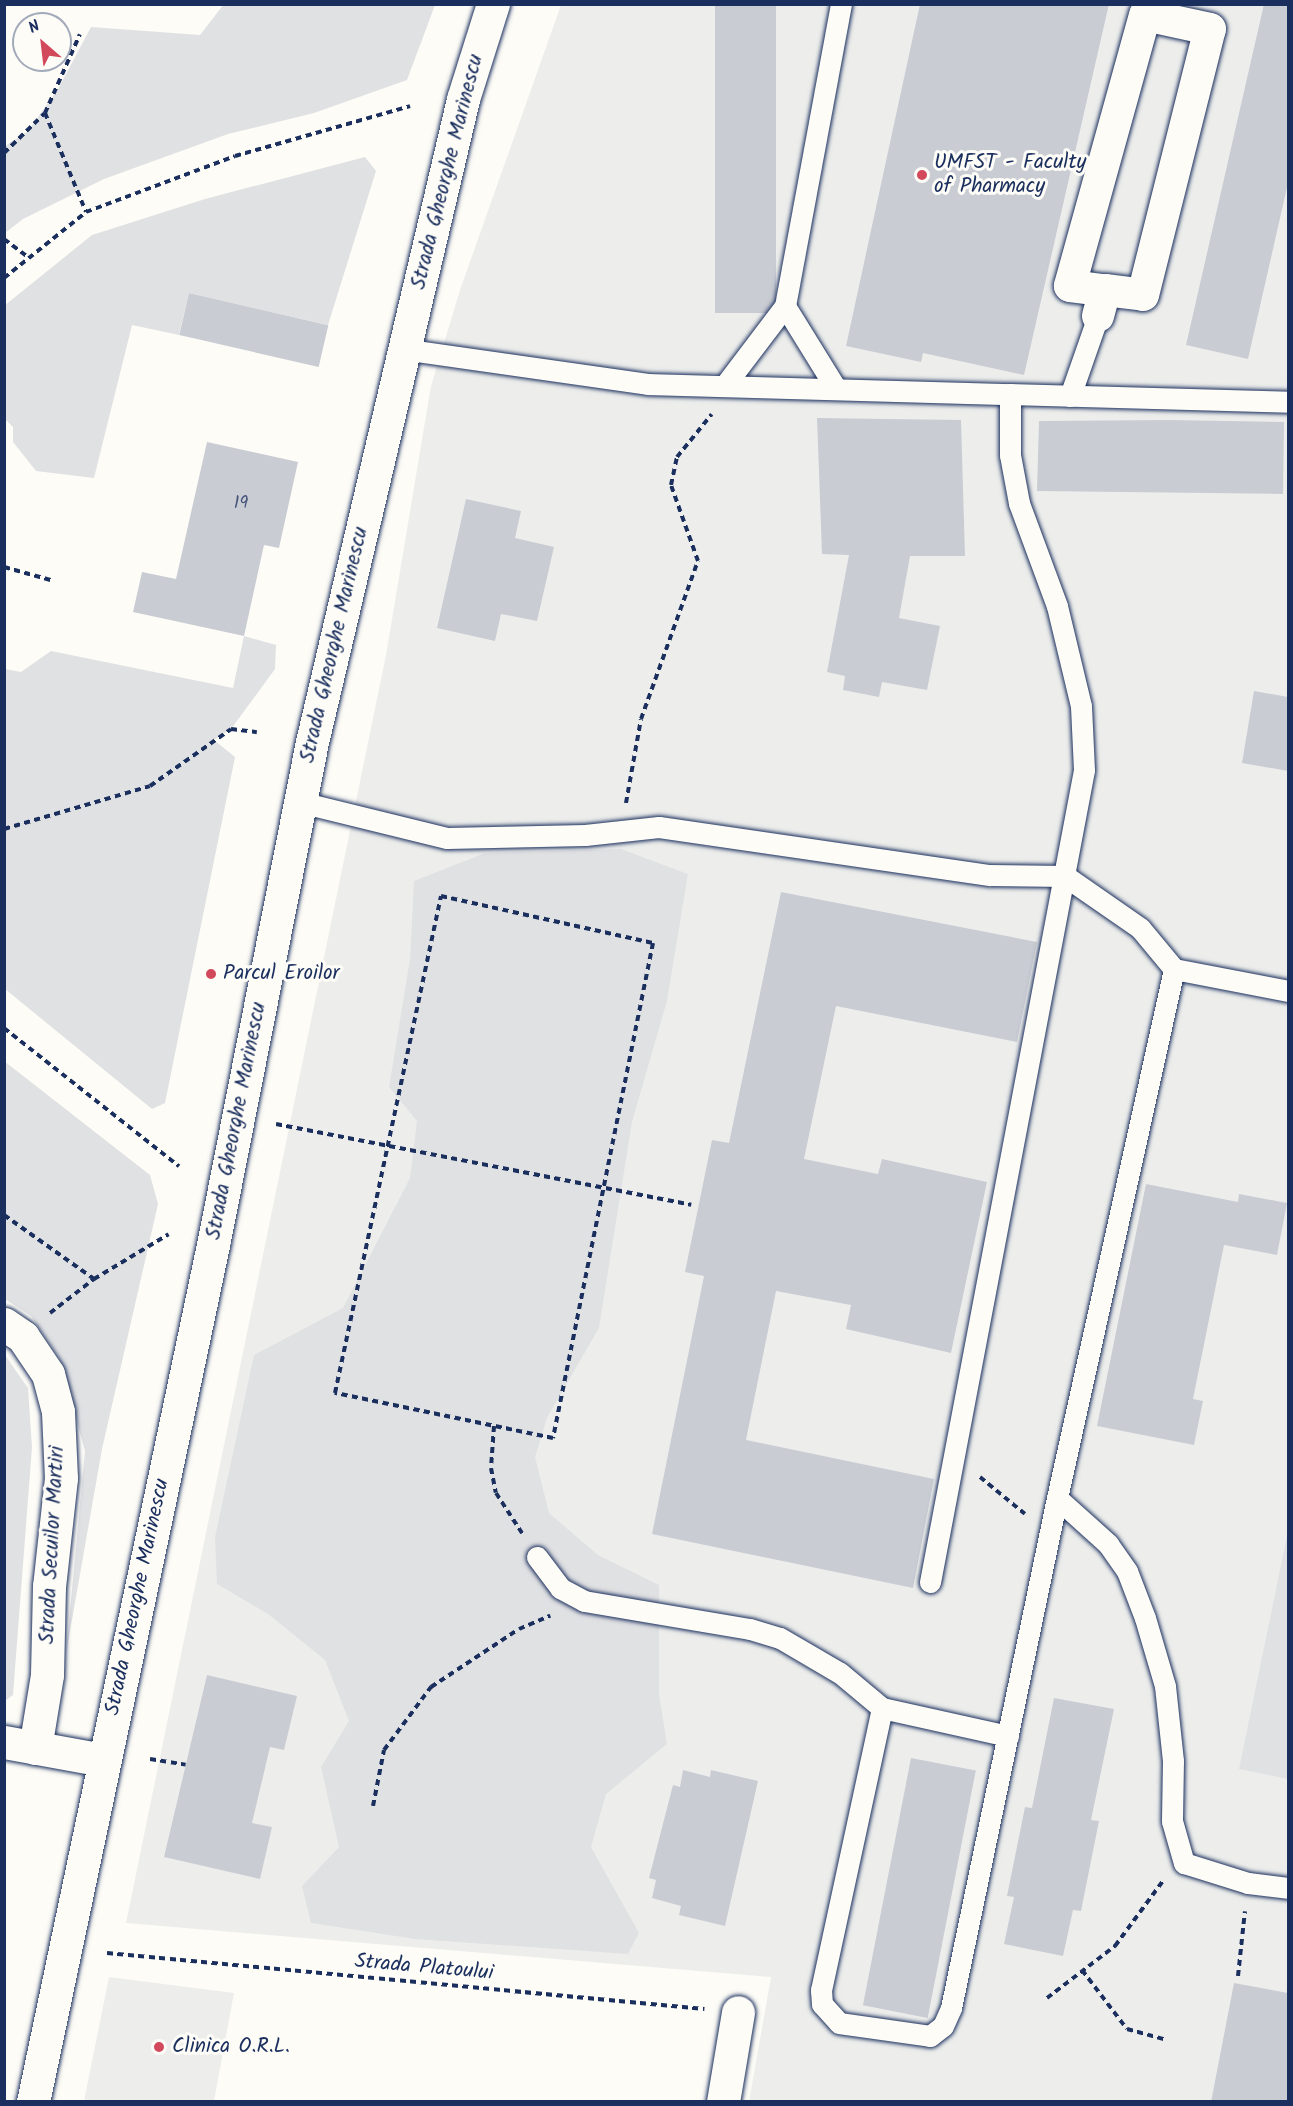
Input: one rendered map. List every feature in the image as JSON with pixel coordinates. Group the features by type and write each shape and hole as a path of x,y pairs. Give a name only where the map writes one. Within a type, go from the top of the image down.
{"main road":[{"name":"Strada Gheorghe Marinescu","path":"33,2102 213,1245 300,802 403,349 464,99 493,4"},
{"name":"Strada Secuilor Martiri","path":"4,1324 23,1337 48,1374 58,1412 61,1478 49,1586 47,1675 20,1745"},
{"path":"20,1745 103,1760"},
{"path":"723,2102 738,2012"}],"street":[{"path":"1145,15 1210,28 1143,295 1102,303 1070,286 1145,15"}],"lane":[{"path":"729,385 785,306 841,4"},
{"path":"1070,396 1102,303"},
{"path":"785,306 835,387"},
{"path":"403,349 648,384 835,387 1288,402"},
{"path":"930,1582 1084,771 1081,706 1057,606 1019,503 1010,455 1010,394"},
{"path":"300,802 447,838 585,835 659,827 990,875 1065,876 1140,928 1174,969 1288,991"},
{"path":"882,1708 821,1990 827,2015 839,2023 914,2036 930,2036 943,2026 951,2008 1049,1534 1174,969"},
{"path":"1057,1498 1108,1544 1127,1572 1145,1618 1165,1686 1173,1761 1172,1821 1184,1863 1248,1883 1288,1888"},
{"path":"537,1557 560,1588 584,1601 750,1629 780,1638 840,1673 882,1708 1008,1736"}],"path":[{"path":"4,153 45,113 80,34"},
{"path":"4,278 86,212 235,156 410,106"},
{"path":"45,113 86,212"},
{"path":"4,239 29,258"},
{"path":"625,810 641,718 699,561 671,484 677,457 729,385"},
{"path":"4,567 54,581"},
{"path":"4,830 150,786 231,729 257,732"},
{"path":"441,896 653,943 552,1438 335,1393 388,1145 441,896"},
{"path":"4,1028 178,1166"},
{"path":"276,1124 691,1204"},
{"path":"4,1215 94,1279"},
{"path":"43,1318 94,1279 169,1234"},
{"path":"494,1426 491,1468 496,1493 537,1557"},
{"path":"954,1455 1049,1534"},
{"path":"373,1806 384,1750 431,1687 519,1629 584,1601"},
{"path":"150,1759 186,1765"},
{"path":"1047,1998 1115,1946 1159,1885 1184,1863"},
{"path":"1238,1976 1248,1883"},
{"name":"Strada Platoului","path":"107,1953 738,2012"},
{"path":"1082,1970 1127,2029 1167,2040"}],"shaded area":[{"path":"224,4 435,5 407,80 314,113 228,134 104,179 23,219 5,233 5,146 28,131 58,89 67,72 72,72 72,63 91,27 200,35"},
{"path":"561,5 1288,5 1288,2101 749,2101 771,1977 126,1923 386,655 431,386 461,287"},
{"path":"365,157 376,171 328,325 189,293 179,335 132,325 94,478 36,471 13,442 13,427 5,419 4,306 92,235 205,199"},
{"path":"244,636 276,645 275,669 231,729 214,740 235,757 165,1103 152,1109 5,989 5,669 21,672 51,651 233,688"},
{"path":"621,849 688,874 667,1001 632,1122 599,1328 547,1418 535,1457 549,1513 598,1555 659,1585 659,1694 667,1744 606,1794 591,1847 639,1933 628,1954 415,1939 311,1923 302,1886 339,1847 321,1767 349,1721 325,1660 268,1614 217,1584 215,1537 254,1355 343,1308 410,1178 417,1121 389,1087 410,959 414,881 485,853"},
{"path":"4,1061 150,1175 158,1204 102,1449 66,1654 85,1451 60,1359 31,1316 5,1299"},
{"path":"5,1355 28,1388 32,1447 13,1695 5,1701"},
{"path":"1288,1531 1288,1779 1239,1769"},
{"name":"Clinica O.R.L.","path":"109,1977 234,1993 214,2101 84,2101"}],"building":[{"path":"715,4 776,4 776,313 715,313"},
{"path":"920,4 1109,4 1024,375 923,353 921,362 846,346"},
{"path":"1264,4 1288,4 1288,183 1248,359 1186,345"},
{"path":"189,293 328,325 319,367 179,335"},
{"path":"817,418 961,420 965,556 910,556 899,618 940,626 927,690 882,682 879,697 843,690 845,676 827,672 849,555 822,554"},
{"path":"1039,421 1284,422 1283,494 1037,491"},
{"path":"207,442 298,462 279,548 264,545 244,636 133,612 142,572 176,579"},
{"path":"466,499 521,511 515,538 554,547 537,621 501,614 495,641 437,628"},
{"path":"1254,691 1288,697 1288,771 1242,763"},
{"path":"781,892 1037,942 1017,1042 836,1006 804,1159 878,1174 882,1159 987,1182 951,1353 846,1329 851,1305 776,1291 746,1440 934,1479 913,1588 652,1534 704,1276 685,1272 712,1140 729,1143"},
{"path":"1146,1184 1238,1202 1239,1194 1287,1203 1277,1255 1224,1245 1193,1399 1203,1401 1194,1445 1097,1426"},
{"path":"207,1675 297,1696 284,1750 270,1747 252,1823 272,1827 260,1879 164,1857"},
{"path":"1054,1698 1114,1709 1091,1820 1099,1821 1081,1911 1073,1910 1063,1956 1004,1944 1014,1897 1007,1896 1025,1807 1032,1808"},
{"path":"911,1758 976,1771 928,2018 863,2005"},
{"path":"683,1770 710,1777 711,1770 758,1781 725,1926 679,1915 681,1906 652,1898 656,1880 649,1878 673,1785 680,1787"},
{"path":"1234,1983 1288,1993 1288,2102 1211,2102"}],"place":[{"name":"UMFST - Faculty of Pharmacy","path":"922,175"},
{"name":"Parcul Eroilor","path":"211,974"},
{"name":"Clinica O.R.L.","path":"159,2047"}]}
